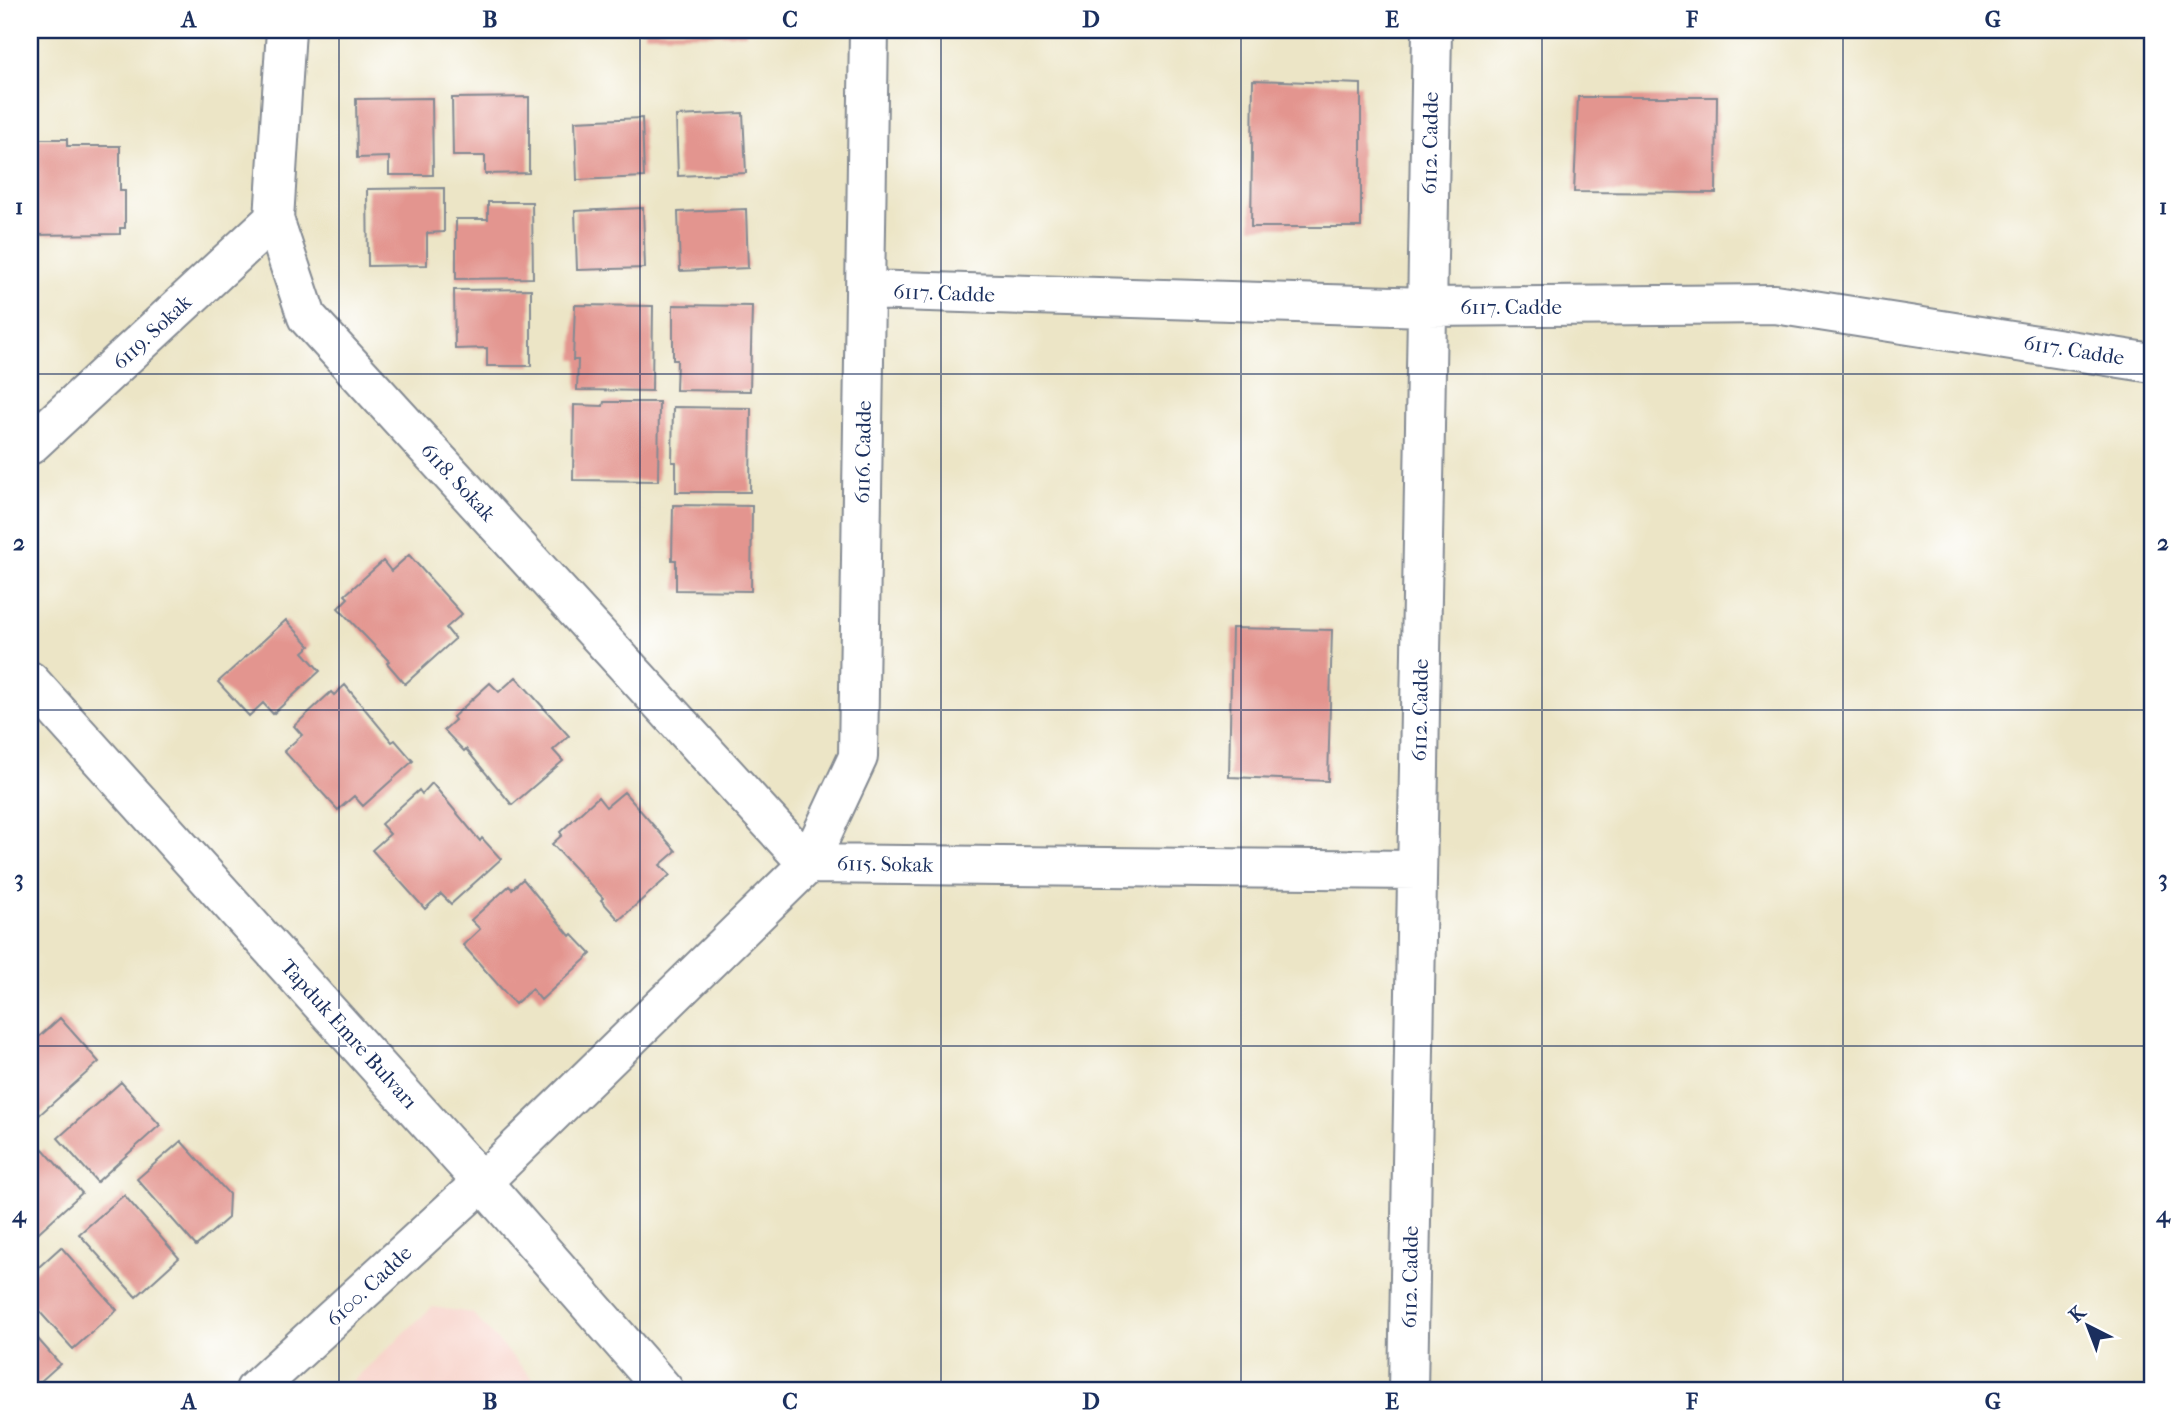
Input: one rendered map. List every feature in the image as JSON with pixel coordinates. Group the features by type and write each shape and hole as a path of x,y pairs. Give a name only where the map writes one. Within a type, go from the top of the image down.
{"street":[{"name":"6118. Sokak","path":"286,30 274,219 307,317 808,863"},
{"name":"6116. Cadde","path":"808,863 858,757 869,30"},
{"name":"6112. Cadde","path":"1408,1390 1432,30"},
{"name":"6119. Sokak","path":"30,445 274,219"},
{"name":"6117. Cadde","path":"865,290 1427,307 1775,304 2152,362"},
{"name":"Tapduk Emre Bulvarı","path":"30,681 482,1182 664,1390"},
{"name":"6115. Sokak","path":"482,1182 808,863 1417,870"},
{"name":"6100. Cadde","path":"255,1390 482,1182"}],"shaded area":[{"path":"432,1307 472,1313 543,1390 343,1390"}],"building":[{"path":"644,30 746,30 746,34 644,35"},
{"path":"1253,80 1361,84 1361,227 1251,227"},
{"path":"529,97 529,173 485,174 485,156 453,156 452,98"},
{"path":"1578,97 1717,97 1716,193 1574,192"},
{"path":"432,98 433,175 389,175 389,157 357,158 356,99"},
{"path":"743,113 746,173 678,176 676,116"},
{"path":"642,118 644,177 577,180 575,121"},
{"path":"30,139 67,139 67,146 120,146 120,191 125,191 125,228 120,228 120,234 30,235"},
{"path":"444,188 444,232 427,233 427,265 368,266 367,189"},
{"path":"488,202 532,202 533,278 456,279 456,219 488,219"},
{"path":"643,208 645,268 577,270 575,211"},
{"path":"746,209 748,268 680,271 678,212"},
{"path":"531,289 531,366 487,366 487,348 455,349 454,290"},
{"path":"575,305 653,306 652,391 577,390 578,360 573,360"},
{"path":"673,305 752,306 750,391 676,390"},
{"path":"604,402 659,402 658,481 573,480 574,405 603,406"},
{"path":"673,407 751,408 750,492 676,492 676,462 672,462"},
{"path":"673,505 752,506 751,591 676,590 676,560 672,560"},
{"path":"409,555 462,614 446,628 455,639 405,684 387,663 389,661 338,608 348,598 345,595 383,561 391,571"},
{"path":"286,620 310,646 303,652 320,671 273,714 263,703 249,716 218,682"},
{"path":"1232,628 1332,630 1328,781 1229,777"},
{"path":"516,677 569,736 553,750 563,761 512,805 466,749 464,751 444,730 455,720 453,717 490,683 499,692"},
{"path":"345,685 392,742 395,740 413,761 363,806 354,796 338,810 284,751 302,735 294,726 331,692 334,695"},
{"path":"432,783 480,841 482,838 501,859 451,904 441,894 425,909 372,850 390,834 381,824 419,790 422,794"},
{"path":"624,792 676,851 660,865 670,875 619,920 601,900 603,898 552,844 562,835 560,832 598,797 606,807"},
{"path":"523,879 570,936 572,934 591,954 541,1000 532,989 515,1004 463,945 480,929 471,920 509,886 512,889"},
{"path":"60,1018 99,1062 36,1118 30,1112 30,1045"},
{"path":"121,1082 160,1125 97,1182 58,1138"},
{"path":"181,1141 229,1194 228,1218 196,1246 137,1179"},
{"path":"43,1149 82,1193 30,1240 30,1162"},
{"path":"124,1195 179,1258 136,1297 79,1234"},
{"path":"61,1247 117,1310 73,1349 30,1301 30,1275"},
{"path":"30,1330 60,1364 31,1390 30,1390"}]}
